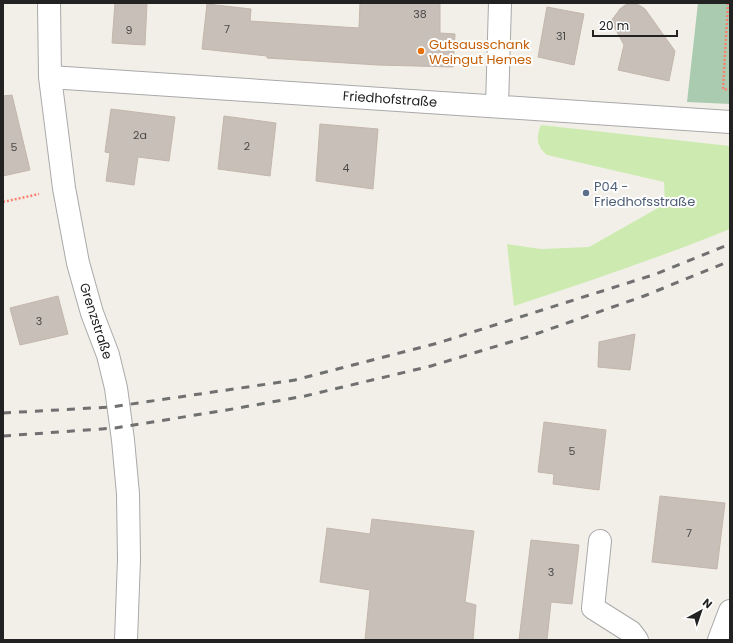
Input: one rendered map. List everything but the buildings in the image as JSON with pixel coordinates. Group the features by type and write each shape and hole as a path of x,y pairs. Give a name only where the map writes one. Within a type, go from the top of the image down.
{"street":[{"name":"Grenzstraße","path":"49,3 50,77 64,188 78,263 92,313 108,355 116,388 123,440 128,494 129,565 126,640"},
{"path":"497,106 500,3"},
{"name":"Friedhofstraße","path":"50,77 730,122"},
{"path":"600,541 593,608 631,632 637,640"},
{"path":"719,640 730,611"}],"path":[{"path":"728,3 723,89 730,90"},
{"path":"3,202 64,188"}],"green space":[{"path":"698,3 730,3 730,104 687,102"},
{"path":"541,125 730,146 730,229 649,260 514,306 507,244 541,249 589,247 665,204 664,182 547,155 543,152 538,141 538,133"}],"railway":[{"path":"3,413 111,407 295,380 438,343 656,274 730,244"},
{"path":"3,436 115,428 227,410 305,396 431,366 530,336 644,296 730,261"}],"place":[{"name":"Gutsausschank Weingut Hemes","path":"421,51"},
{"name":"P04 - Friedhofsstraße","path":"586,193"}]}
